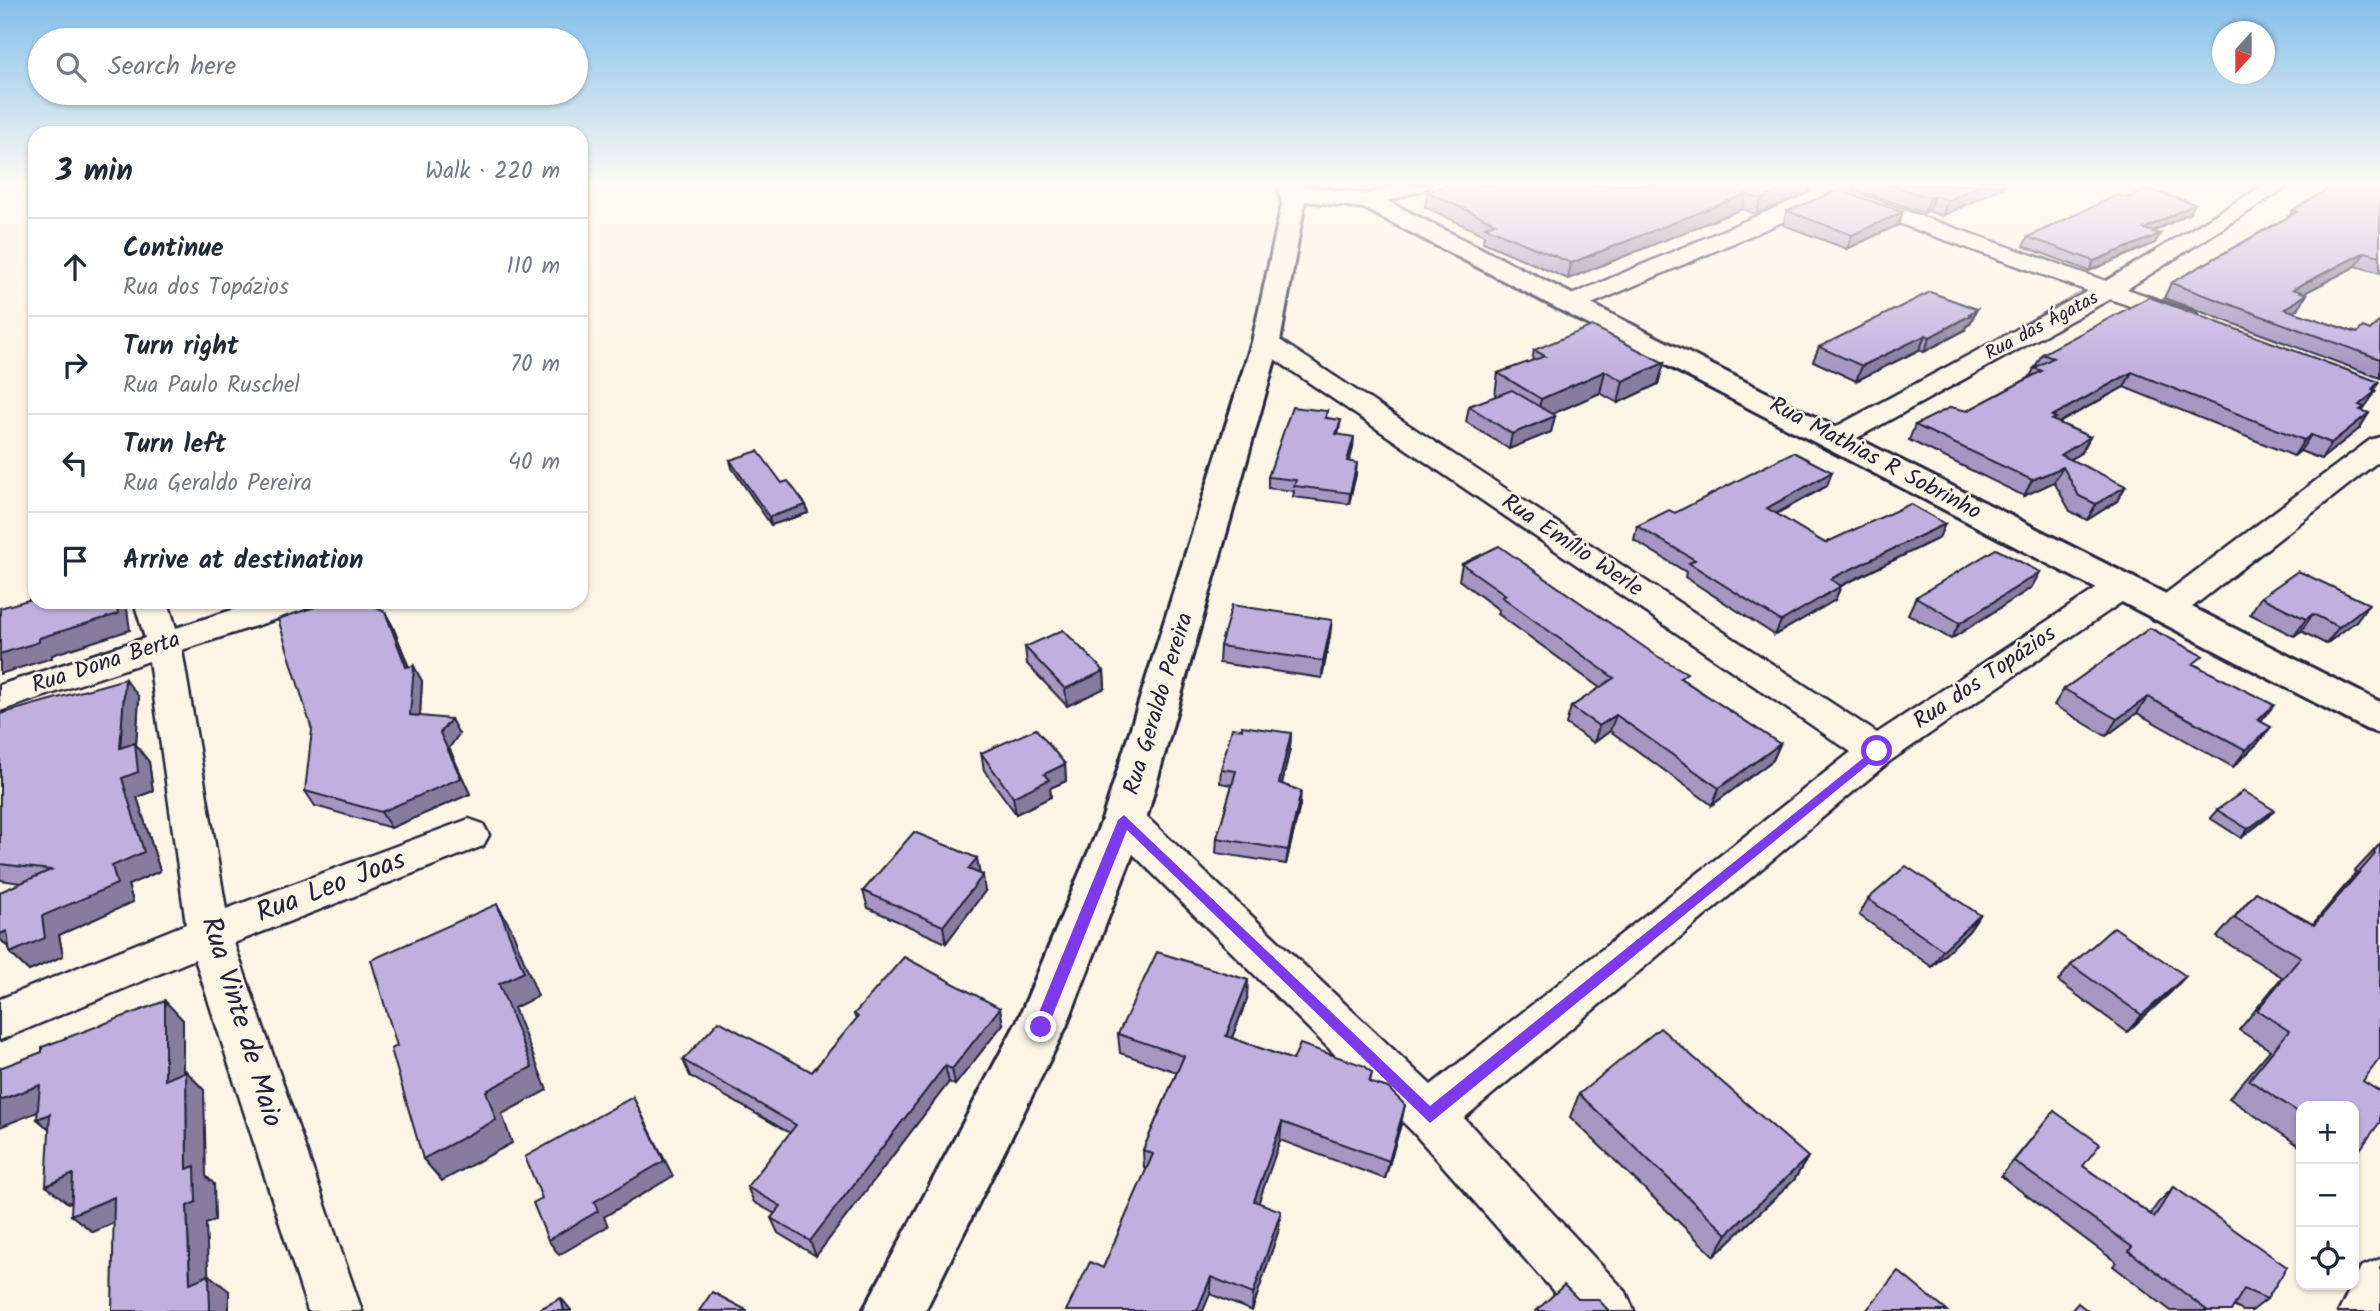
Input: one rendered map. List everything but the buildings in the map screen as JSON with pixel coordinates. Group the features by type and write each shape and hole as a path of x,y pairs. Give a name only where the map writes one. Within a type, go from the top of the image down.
{"main road":[{"name":"Rua Geraldo Pereira","path":"893,1311 1041,1027 1124,820 1266,342 1285,246"},
{"name":"Rua Mathias R Sobrinho","path":"1459,246 1836,438 2120,588 2380,719"}],"street":[{"path":"1571,304 1699,246"},
{"path":"1993,246 2213,328"},
{"name":"Rua das Ágatas","path":"1836,438 2110,289 2180,246"},
{"name":"Rua Emílio Werle","path":"1266,342 1877,751"},
{"path":"2165,611 2380,446"},
{"name":"Rua dos Topázios","path":"1430,1116 1877,751 2120,588"},
{"name":"Rua Vinte de Maio","path":"153,609 164,644 209,934 335,1311"},
{"name":"Rua Dona Berta","path":"0,698 271,609"},
{"path":"1124,820 1430,1116 1607,1311"},
{"name":"Rua Leo Joas","path":"0,1020 209,934 469,835"},
{"path":"2366,1311 2380,1286"}],"route":[{"path":"1041,1027 1124,820 1430,1116 1877,751"}]}
